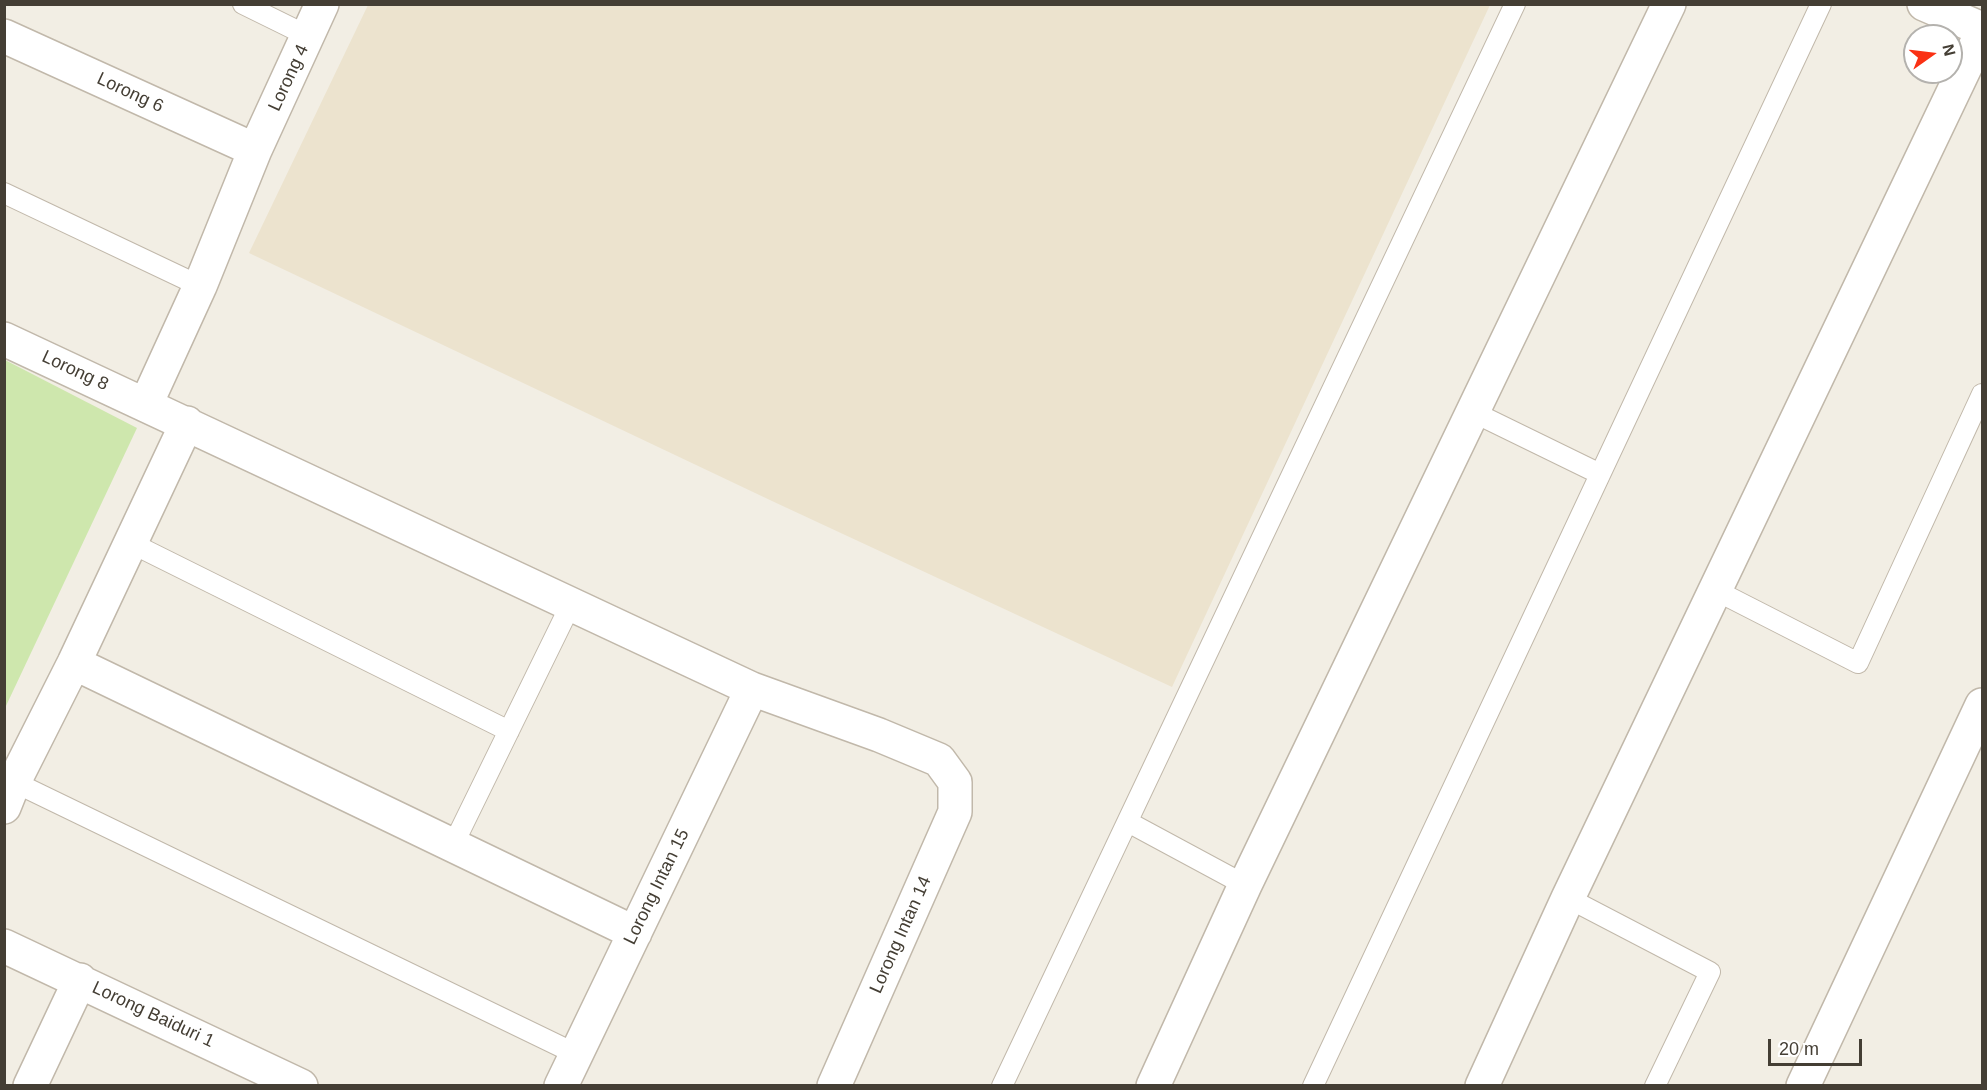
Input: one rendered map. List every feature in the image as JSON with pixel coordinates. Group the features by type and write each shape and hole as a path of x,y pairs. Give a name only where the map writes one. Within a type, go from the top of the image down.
{"street":[{"name":"Lorong 4","path":"146,404 200,286 255,150 322,4"},
{"path":"1153,1086 1245,885 1669,4"},
{"path":"1482,1086 1568,898 1983,30 1924,4"},
{"name":"Lorong 6","path":"4,36 255,150"},
{"name":"Lorong 8","path":"4,339 752,689 879,735 939,760 955,782"},
{"path":"9,795 187,423"},
{"path":"74,663 635,933"},
{"name":"Lorong Intan 15","path":"561,1086 752,689"},
{"path":"1803,1086 1983,705"},
{"name":"Lorong Intan 14","path":"834,1086 956,812 955,782"},
{"name":"Lorong Baiduri 1","path":"4,946 301,1086"},
{"path":"30,1086 80,980"}],"lane":[{"path":"243,4 308,36"},
{"path":"1002,1086 1515,4"},
{"path":"1313,1086 1821,4"},
{"path":"4,193 200,286"},
{"path":"1715,590 1858,663 1983,394"},
{"path":"1473,412 1600,474"},
{"path":"131,543 509,731"},
{"path":"453,845 572,604"},
{"path":"9,795 576,1054"},
{"path":"1128,822 1245,885"},
{"path":"1568,898 1710,972 1655,1086"}],"shaded area":[{"path":"368,4 1490,5 1172,687 772,501 249,253"}],"green space":[{"path":"5,360 137,428 5,708"}]}
